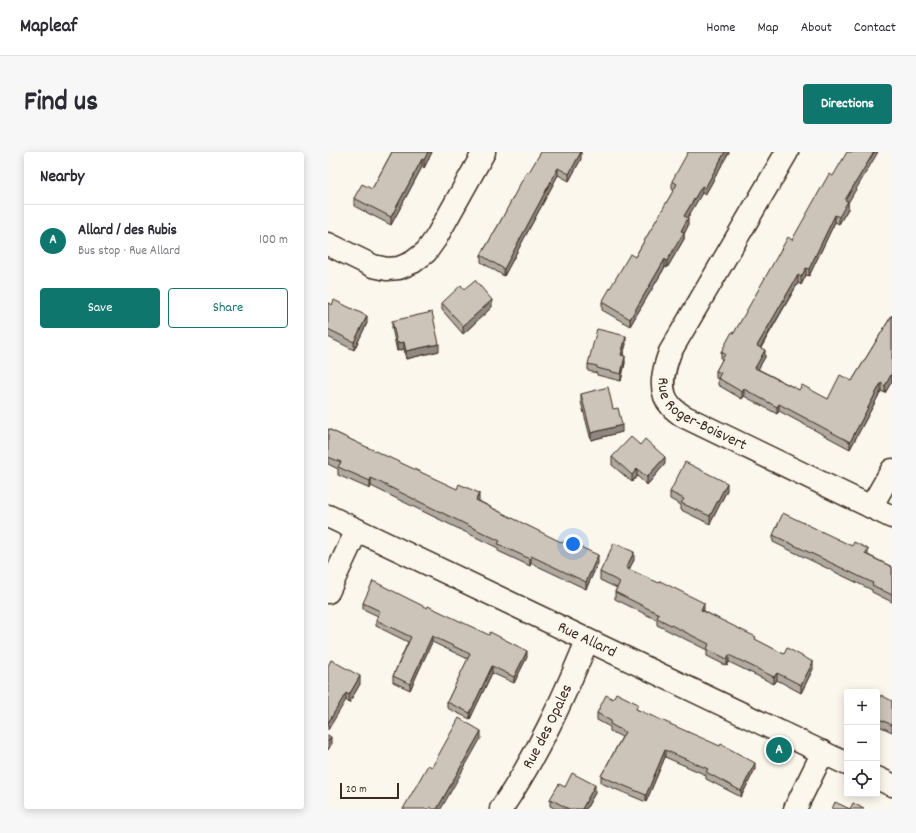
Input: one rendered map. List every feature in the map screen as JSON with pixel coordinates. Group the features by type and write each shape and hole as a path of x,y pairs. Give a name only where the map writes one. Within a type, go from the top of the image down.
{"street":[{"path":"328,244 373,266 387,269 399,268 413,262 426,252 436,238 484,152"},
{"name":"Rue Roger-Boisvert","path":"787,152 670,352 663,370 663,388 670,405 683,416 892,517"},
{"path":"871,507 892,470"},
{"name":"Rue Allard","path":"328,516 844,762"},
{"path":"328,592 356,530"},
{"name":"Rue des Opales","path":"501,809 539,747 587,640"},
{"path":"795,809 823,752"},
{"path":"880,779 892,785"}],"building":[{"path":"392,152 428,152 424,160 422,159 391,217 354,198 362,184 372,189"},
{"path":"541,152 581,152 569,174 558,168 504,269 481,255 527,171 529,172"},
{"path":"688,152 725,152 705,188 702,186 684,216 688,218 681,231 684,232 667,261 665,259 630,319 602,302 630,254 635,257 677,184 672,181"},
{"path":"847,152 874,152 845,200 848,201 839,217 835,215 809,269 806,268 801,277 798,275 757,346 765,350 755,368 799,390 802,385 828,399 840,375 852,381 892,315 892,373 885,386 881,383 850,442 779,404 777,407 744,389 742,392 718,378 721,373 716,371 725,354 721,352 732,332 734,333 788,237 792,240 829,174 833,176"},
{"path":"475,280 492,300 463,326 442,303 461,285 464,289"},
{"path":"334,300 367,316 354,342 328,329 328,303 332,305"},
{"path":"432,312 439,344 406,351 404,342 397,343 392,321"},
{"path":"597,329 626,336 621,355 625,356 621,374 597,368 597,366 588,364"},
{"path":"608,387 613,409 618,408 622,425 591,433 581,394"},
{"path":"328,429 457,489 459,484 479,493 476,500 563,543 565,540 598,555 586,582 531,556 530,559 498,544 500,541 371,478 370,481 338,467 341,462 328,457"},
{"path":"631,437 640,445 645,439 665,457 647,477 637,469 632,475 612,457"},
{"path":"685,462 727,483 710,516 681,503 684,499 670,492"},
{"path":"783,513 852,546 854,542 868,549 865,554 892,567 892,595 872,585 873,583 773,535"},
{"path":"614,543 634,552 626,568 659,583 660,581 704,603 701,610 756,637 755,639 784,654 787,648 813,662 801,685 777,673 774,677 729,655 727,659 707,649 709,644 657,618 659,614 615,592 620,582 600,572"},
{"path":"373,581 427,608 428,606 489,635 490,632 527,651 514,677 492,666 470,713 447,702 470,654 432,636 410,684 393,676 411,637 376,620 380,611 363,603"},
{"path":"331,660 360,676 349,695 346,693 328,723 328,666"},
{"path":"616,693 638,704 636,709 720,746 721,744 755,763 741,791 706,772 708,769 665,750 646,795 601,776 625,732 610,724 611,721 597,713 606,695 613,699"},
{"path":"881,695 892,701 892,725 880,719"},
{"path":"459,718 481,731 437,809 430,807 429,809 403,809 428,765 432,767"},
{"path":"328,735 331,737 328,742"},
{"path":"572,773 595,785 582,809 569,809 550,799 559,784 565,787"},
{"path":"835,802 850,809 832,809"},
{"path":"853,803 864,809 850,809"}],"place":[{"name":"Allard / des Rubis","path":"779,750"}]}
